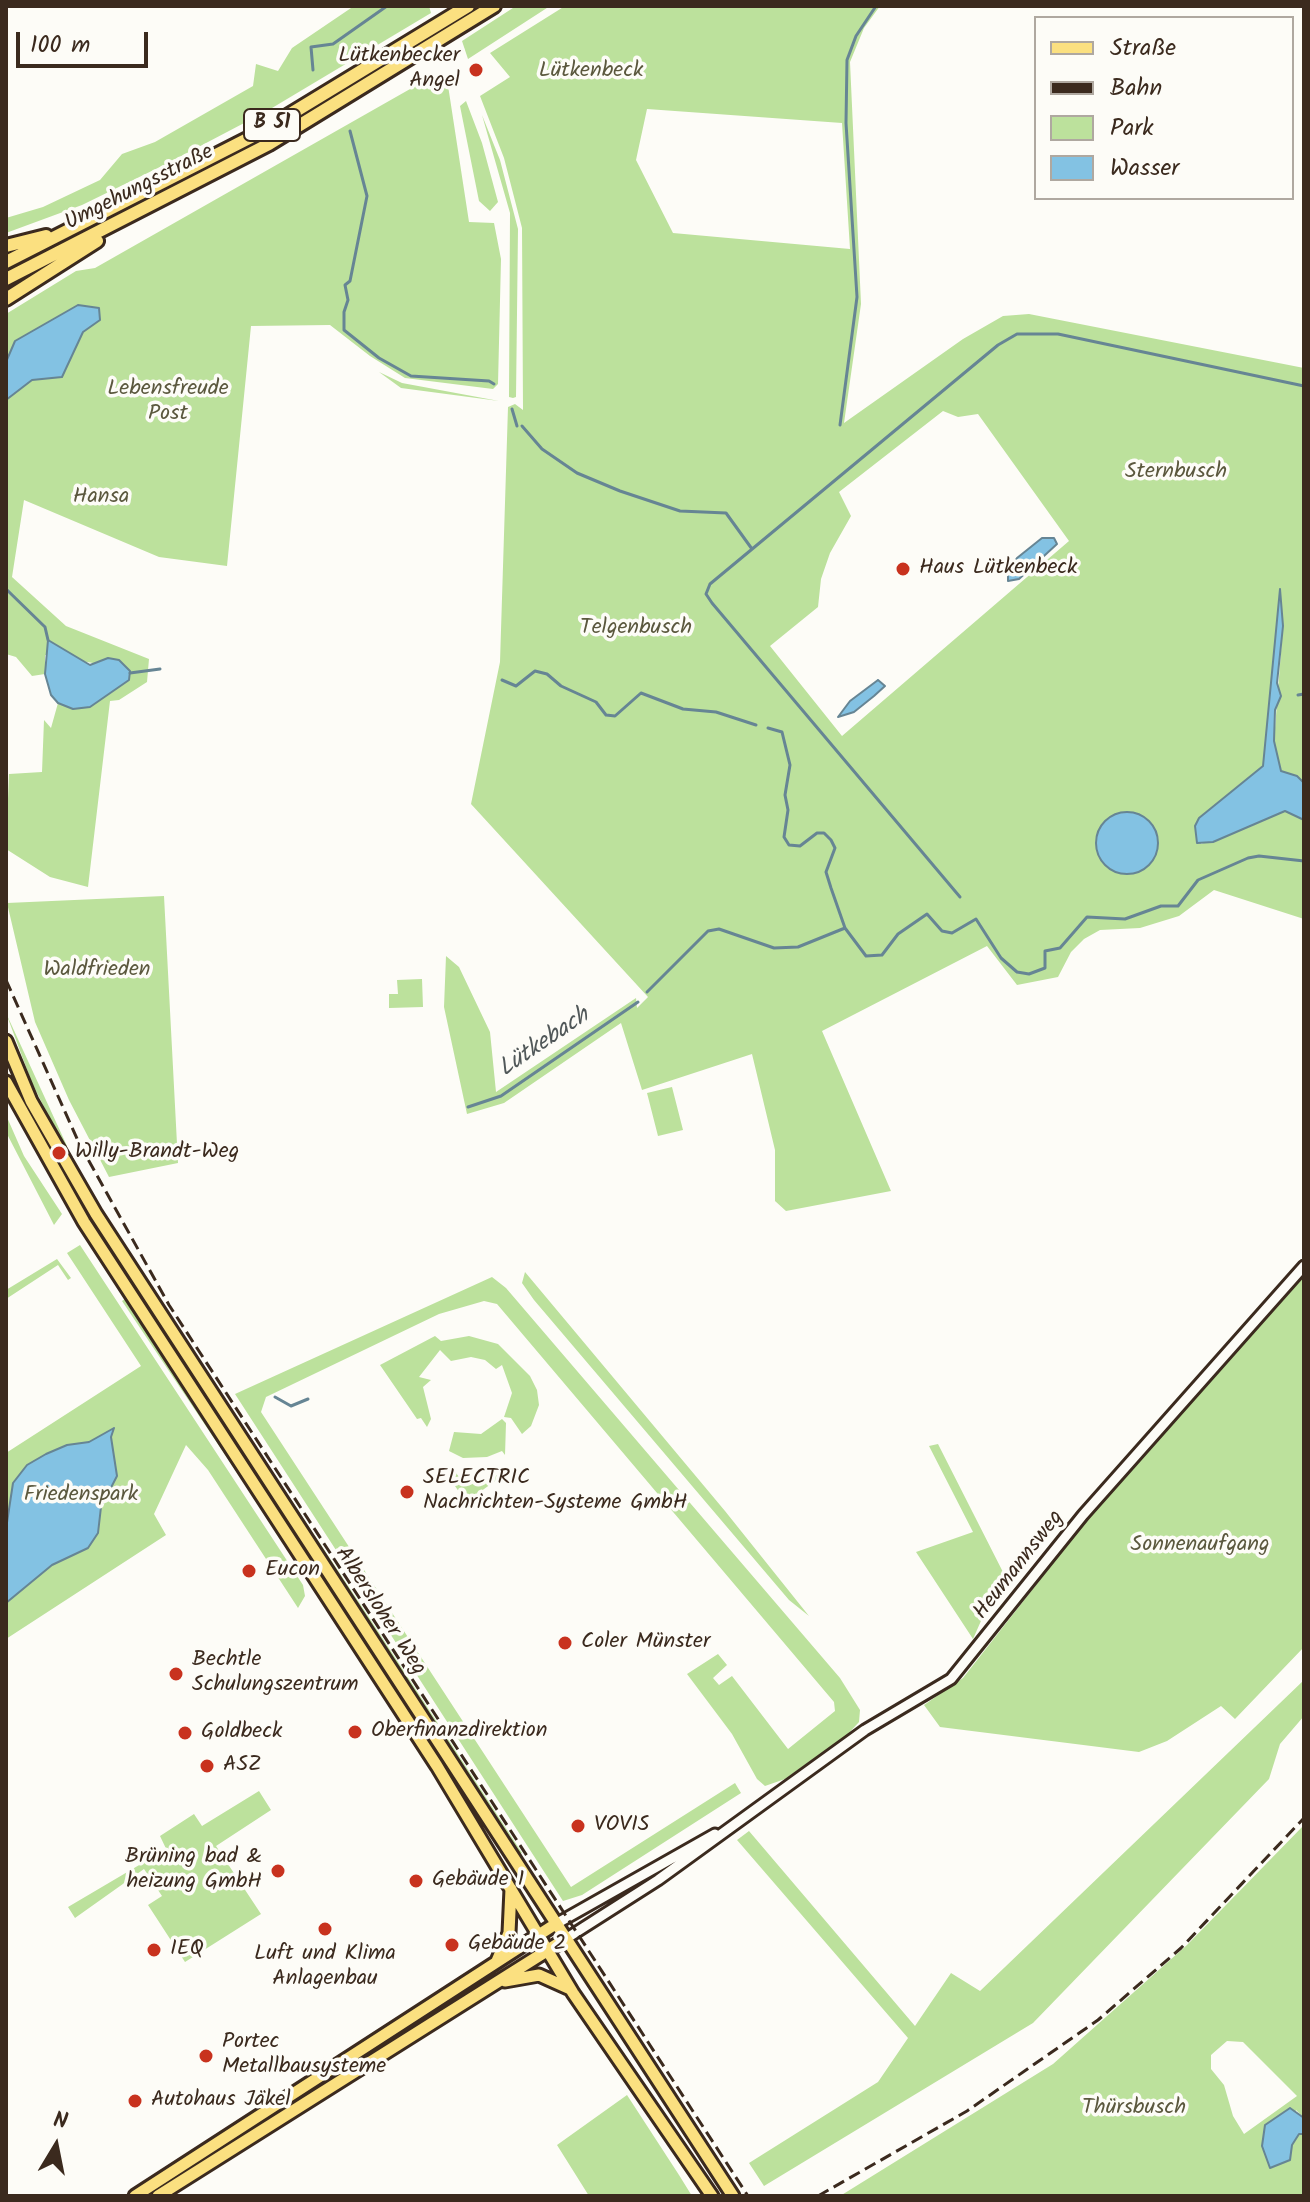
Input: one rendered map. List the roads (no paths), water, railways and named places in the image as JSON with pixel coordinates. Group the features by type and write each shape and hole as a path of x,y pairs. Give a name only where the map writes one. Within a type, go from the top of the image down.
{"highway":[{"name":"Umgehungsstraße","path":"6,262 261,132 468,6"},
{"name":"Umgehungsstraße","path":"6,279 269,144 494,6"},
{"name":"B 51","path":"6,299 143,211"},
{"name":"B 51","path":"6,246 68,231"}],"main road":[{"name":"Albersloher Weg","path":"6,1041 31,1101 82,1192 429,1725 554,1925 733,2196"},
{"name":"Albersloher Weg","path":"6,1082 84,1222 437,1766 573,1993 712,2196"},
{"path":"495,1964 509,1933 511,1889"},
{"path":"135,2196 554,1925"},
{"path":"158,2196 564,1940"},
{"path":"493,1984 539,1975 573,1993"}],"street":[{"name":"Heumannsweg","path":"564,1940 658,1880 718,1833 865,1730 951,1679 1083,1515 1304,1266"},
{"name":"Heumannsweg","path":"554,1925 718,1833"}],"water":[{"path":"78,305 99,308 100,320 83,332 62,377 32,380 6,400 6,362 15,341"},
{"path":"1042,538 1054,538 1057,544 1019,579 1008,581 1008,572 1017,558"},
{"path":"1280,589 1283,626 1277,683 1281,696 1275,710 1274,741 1281,771 1297,776 1304,783 1304,820 1285,811 1213,842 1197,843 1195,826 1199,818 1263,766"},
{"path":"48,640 90,665 108,658 119,660 130,671 129,680 90,707 73,709 58,703 51,695 45,674"},
{"path":"878,680 885,686 854,712 838,717 850,701"},
{"path":"1127,812 1139,814 1149,821 1156,831 1156,855 1149,865 1139,872 1127,874 1115,872 1105,865 1098,855 1096,843 1098,831 1105,821 1115,814"},
{"path":"114,1428 111,1437 117,1476 101,1507 98,1533 88,1548 52,1565 6,1603 6,1529 13,1483 27,1465 46,1454 67,1445 89,1442"},
{"path":"1290,2108 1304,2118 1304,2134 1299,2134 1292,2145 1290,2160 1270,2168 1262,2146 1265,2125"}],"waterway":[{"path":"313,70 311,47 333,44 387,6"},
{"path":"840,425 857,297 846,123 847,60 856,36 876,6"},
{"path":"350,131 367,196 350,281 345,285 348,300 344,330 379,358 411,376 489,381 494,384"},
{"path":"960,897 712,603 706,594 710,584 998,345 1017,334 1058,334 1304,386"},
{"path":"512,409 517,426"},
{"path":"522,426 542,449 577,473 680,511 726,513 752,549"},
{"path":"6,589 45,627 48,640"},
{"path":"130,673 160,669"},
{"path":"502,680 516,686 535,671 547,674 561,686 596,702 606,715 615,716 641,693 683,709 716,712 756,725"},
{"path":"1298,695 1304,694"},
{"path":"768,728 782,732 790,765 785,795 788,810 784,837 789,845 800,846 817,833 824,833 831,840 835,848 826,872 845,928 866,956 882,955 898,934 927,914 942,931 952,933 976,919 1001,958 1017,972 1029,974 1045,968 1045,951 1060,948 1087,917 1125,919 1161,906 1178,906 1198,880 1248,858 1259,856 1304,861"},
{"name":"Lütkebach","path":"647,992 708,931 719,929 774,948 798,947 845,928"},
{"name":"Lütkebach","path":"468,1107 501,1096 638,1002"},
{"path":"275,1397 291,1406 308,1399"}],"railway":[{"path":"6,980 79,1143 169,1305 748,2196"},
{"path":"818,2196 967,2111 1098,2020 1181,1948 1304,1818"}],"place":[{"name":"Lütkenbecker Angel","path":"476,70"},
{"name":"Haus Lütkenbeck","path":"903,569"},
{"name":"Willy-Brandt-Weg","path":"59,1153"},
{"name":"SELECTRIC Nachrichten-Systeme GmbH","path":"407,1492"},
{"name":"Eucon","path":"249,1571"},
{"name":"Coler Münster","path":"565,1643"},
{"name":"Bechtle Schulungszentrum","path":"176,1674"},
{"name":"Oberfinanzdirektion","path":"355,1732"},
{"name":"Goldbeck","path":"185,1733"},
{"name":"ASZ","path":"207,1766"},
{"name":"VOVIS","path":"578,1826"},
{"name":"Brüning bad & heizung GmbH","path":"278,1871"},
{"name":"Gebäude 1","path":"416,1881"},
{"name":"Luft und Klima Anlagenbau","path":"325,1929"},
{"name":"Gebäude 2","path":"452,1945"},
{"name":"IEQ","path":"154,1950"},
{"name":"Portec Metallbausysteme","path":"206,2056"},
{"name":"Autohaus Jäkel","path":"135,2101"}],"park label":[{"name":"Lütkenbeck","path":"591,72"},
{"name":"Lebensfreude Post","path":"168,402"},
{"name":"Sternbusch","path":"1176,473"},
{"name":"Hansa","path":"101,498"},
{"name":"Telgenbusch","path":"636,629"},
{"name":"Waldfrieden","path":"97,971"},
{"name":"Friedenspark","path":"81,1496"},
{"name":"Sonnenaufgang","path":"1200,1546"},
{"name":"Thürsbusch","path":"1134,2109"}]}
